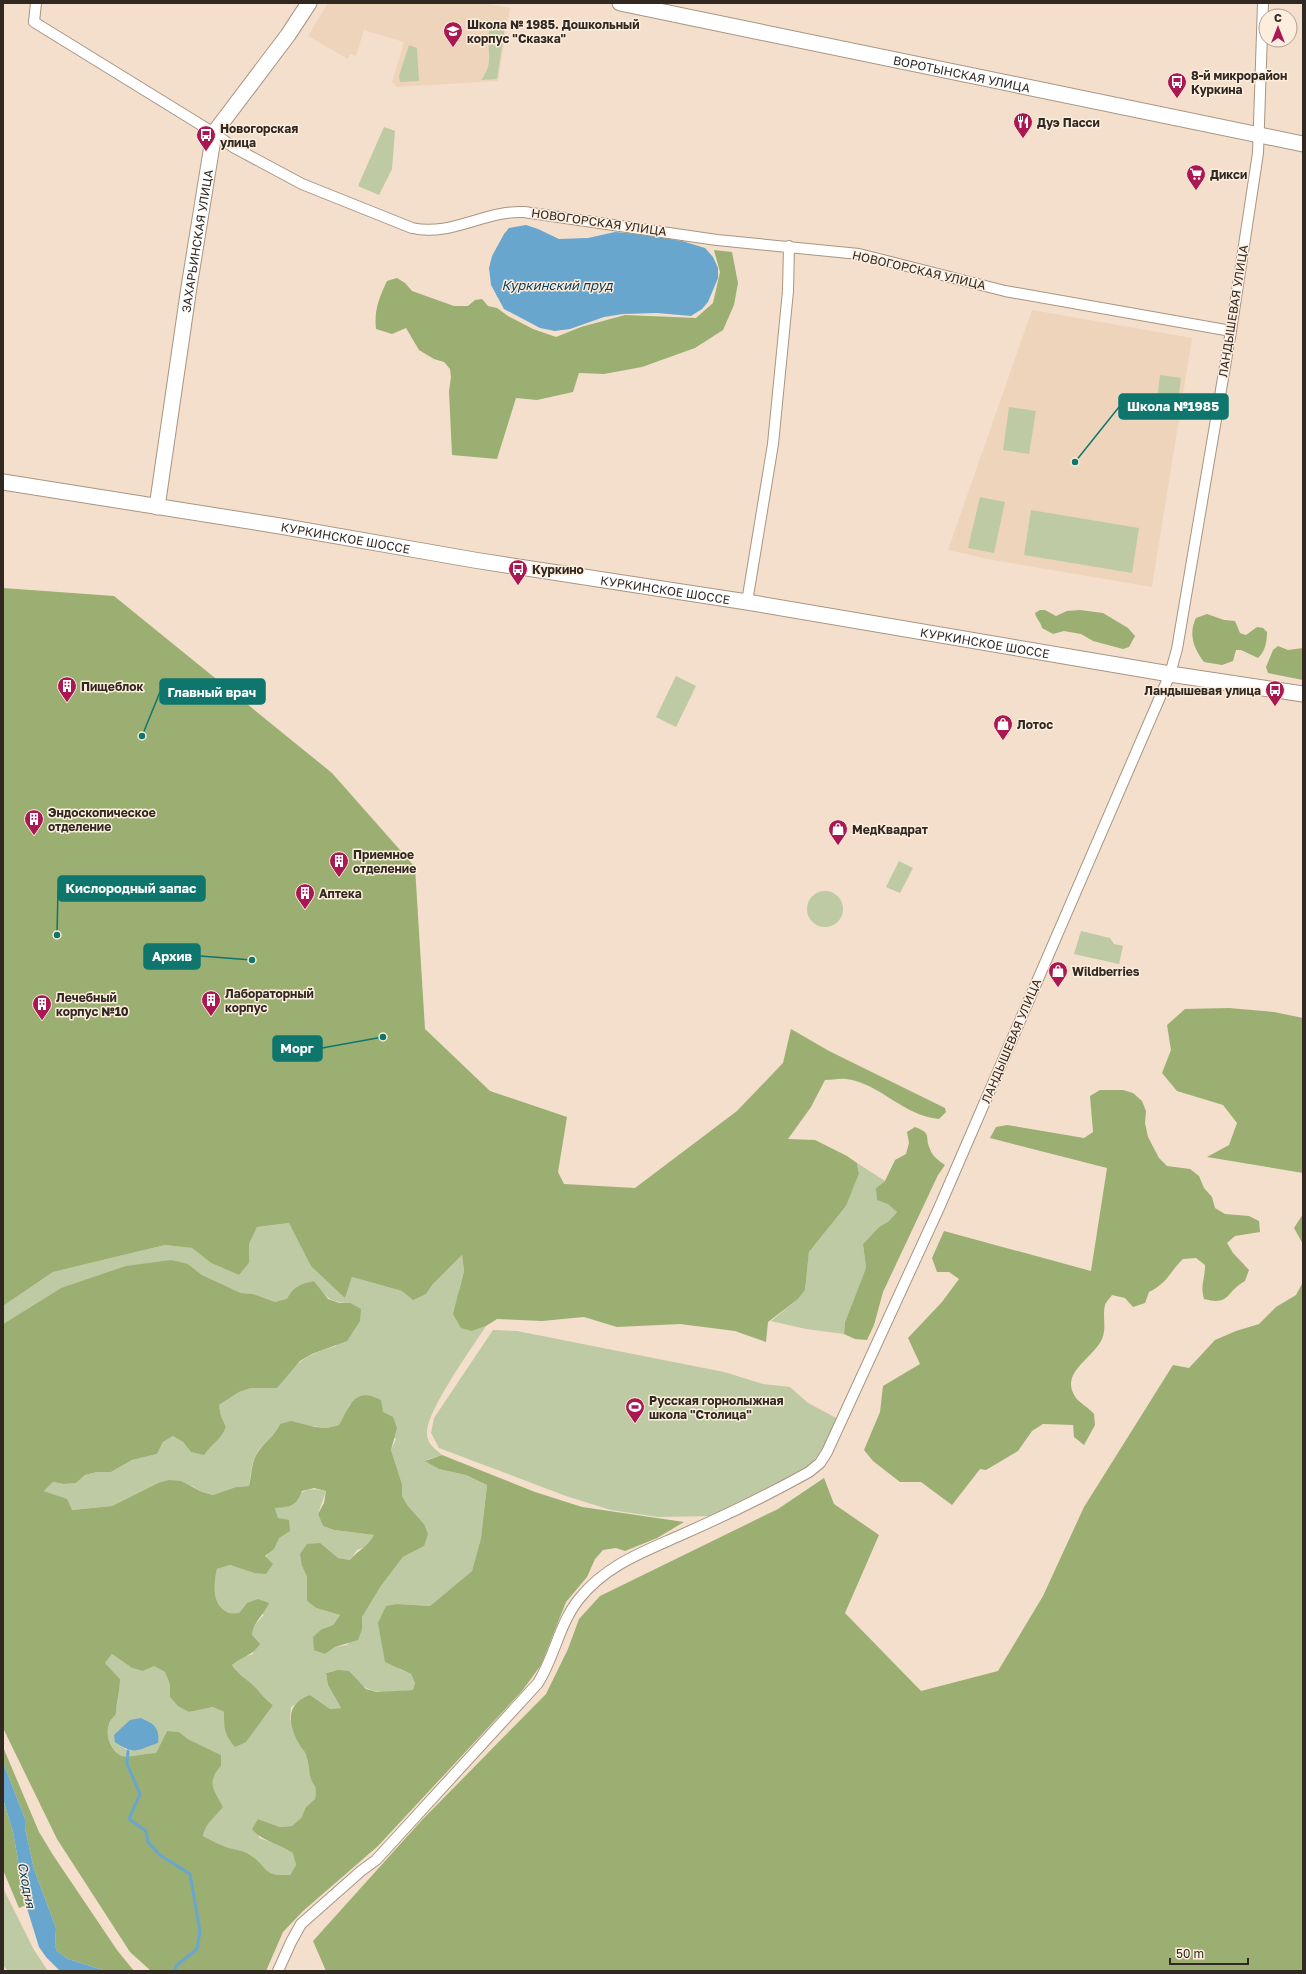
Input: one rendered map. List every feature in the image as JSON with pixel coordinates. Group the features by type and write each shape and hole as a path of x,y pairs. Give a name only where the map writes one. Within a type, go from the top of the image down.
{"main road":[{"name":"ЗАХАРЬИНСКАЯ УЛИЦА","path":"157,508 189,287 214,134 288,35 309,3"},
{"name":"ВОРОТЫНСКАЯ УЛИЦА","path":"620,3 1303,144"},
{"name":"КУРКИНСКОЕ ШОССЕ","path":"3,482 157,508 280,526 474,560 747,602 1170,674 1303,694"}],"street":[{"name":"НОВОГОРСКАЯ УЛИЦА","path":"36,3 34,22 233,147 302,184 400,224 424,231 437,231 496,213 517,211 717,240 859,254 1005,291 1231,331"},
{"name":"ЛАНДЫШЕВАЯ УЛИЦА","path":"278,1971 301,1924 361,1871 376,1860 538,1683 547,1670 568,1614 593,1583 613,1567 640,1553 680,1536 790,1483 809,1472 820,1463 840,1426 974,1128 1170,674 1177,649 1231,331 1258,153 1263,3"},
{"path":"747,602 773,444 788,291 790,246"}],"shaded area":[{"name":"Школа № 1985. Дошкольный корпус \"Сказка\"","path":"328,3 484,3 510,8 498,81 397,87 392,82 404,42 364,30 356,56 350,54 348,59 308,36"},
{"path":"1032,310 1192,338 1152,587 993,560 948,550"}],"green space":[{"path":"498,26 504,31 504,34 497,79 481,80 488,68 489,62 489,31 491,28"},
{"path":"409,45 417,48 419,81 400,82 399,76"},
{"path":"384,127 395,131 392,169 379,195 358,186"},
{"path":"714,250 732,252 738,283 734,305 723,330 695,348 642,367 604,374 579,373 573,392 537,400 516,398 497,459 452,455 449,391 451,377 450,369 444,362 434,359 419,350 406,328 392,334 376,329 376,310 382,293 387,281 397,278 405,283 412,291 454,306 468,306 475,300 482,299 488,306 497,308 508,316 533,329 556,337 581,327 625,315 696,318 713,303 720,272"},
{"path":"1160,375 1181,378 1178,403 1157,400"},
{"path":"1009,407 1036,411 1029,454 1003,450"},
{"path":"980,497 1005,502 994,553 968,548"},
{"path":"1031,510 1139,528 1132,573 1024,555"},
{"path":"3,588 114,596 332,773 415,867 425,1029 490,1091 567,1117 558,1172 564,1184 635,1188 737,1111 783,1063 791,1029 829,1051 945,1108 946,1112 939,1119 926,1117 858,1082 844,1079 825,1080 811,1107 788,1139 815,1140 847,1156 857,1163 859,1174 846,1206 809,1252 805,1290 798,1299 768,1322 766,1342 735,1331 680,1324 617,1327 584,1317 542,1321 497,1319 486,1326 472,1331 461,1328 453,1314 464,1271 462,1255 433,1284 426,1294 413,1300 402,1291 352,1277 345,1298 311,1266 289,1223 257,1227 249,1244 249,1263 239,1275 211,1263 192,1248 165,1245 53,1272 3,1306"},
{"path":"1040,610 1045,610 1056,616 1067,611 1080,610 1103,613 1128,628 1135,636 1129,647 1123,649 1093,641 1081,634 1064,631 1053,634 1042,628 1036,617 1035,613"},
{"path":"1207,614 1224,620 1235,621 1240,633 1246,635 1257,627 1263,628 1267,632 1267,639 1264,650 1260,656 1258,658 1241,650 1236,650 1233,661 1222,665 1204,662 1195,647 1192,630 1196,618"},
{"path":"1278,646 1288,650 1303,648 1303,680 1268,673 1266,667 1273,650"},
{"path":"676,676 696,686 676,727 656,717"},
{"path":"899,861 913,868 900,893 886,887"},
{"path":"829,891 838,896 842,902 842,916 838,922 829,927 821,927 812,922 808,916 807,905 812,896 818,892"},
{"path":"1081,931 1110,938 1114,944 1123,946 1119,964 1074,954"},
{"path":"1229,1008 1274,1012 1303,1018 1303,1173 1207,1157 1229,1145 1237,1123 1223,1105 1177,1091 1162,1073 1171,1050 1167,1025 1185,1009"},
{"path":"1100,1090 1123,1090 1133,1093 1142,1101 1146,1111 1145,1123 1148,1137 1159,1158 1167,1166 1190,1169 1199,1176 1204,1188 1212,1197 1215,1208 1225,1214 1249,1216 1259,1221 1260,1232 1235,1236 1227,1243 1233,1253 1249,1270 1245,1281 1234,1289 1227,1297 1219,1301 1204,1299 1203,1286 1205,1265 1196,1258 1183,1259 1165,1281 1149,1292 1145,1303 1133,1307 1125,1298 1112,1295 1105,1305 1104,1330 1102,1339 1098,1346 1079,1366 1071,1381 1072,1389 1076,1398 1094,1414 1095,1425 1084,1445 1074,1437 1073,1425 1043,1424 1032,1431 1018,1451 986,1470 980,1469 952,1505 921,1482 900,1482 873,1461 864,1450 880,1412 883,1386 920,1364 908,1338 942,1302 959,1279 949,1272 937,1272 932,1258 944,1231 1091,1271 1107,1168 990,1138 996,1127 1007,1125 1084,1138 1093,1132 1090,1096"},
{"path":"915,1127 921,1129 926,1134 928,1145 932,1154 945,1165 938,1175 883,1292 874,1325 867,1340 855,1339 844,1334 845,1322 866,1268 863,1244 879,1227 889,1221 897,1212 888,1204 877,1200 876,1188 885,1181 895,1160 906,1154 909,1143 907,1132"},
{"path":"857,1163 885,1181 876,1188 897,1212 889,1221 879,1227 863,1244 866,1268 845,1322 844,1334 806,1329 771,1321 798,1299 805,1290 809,1252 846,1206 859,1174"},
{"path":"1303,1214 1303,1244 1294,1228"},
{"path":"289,1223 300,1243 345,1298 352,1277 402,1291 426,1294 433,1284 462,1255 464,1271 459,1289 472,1331 486,1326 443,1393 435,1408 427,1431 429,1442 442,1455 426,1460 439,1469 466,1475 487,1485 481,1538 472,1571 430,1606 397,1604 399,1669 411,1674 415,1683 413,1690 389,1692 375,1691 362,1685 349,1673 344,1671 336,1671 326,1673 328,1685 341,1708 330,1709 310,1695 291,1707 290,1719 299,1744 306,1754 310,1766 310,1777 317,1788 315,1799 306,1807 301,1818 292,1826 280,1827 258,1819 259,1838 283,1846 294,1853 296,1865 290,1875 280,1875 269,1872 248,1853 226,1847 203,1836 209,1823 223,1807 214,1791 213,1786 216,1772 221,1766 221,1755 188,1739 179,1732 167,1731 156,1753 122,1756 114,1750 108,1738 108,1728 110,1721 116,1714 120,1679 105,1663 112,1654 132,1668 143,1671 154,1666 165,1672 170,1685 170,1697 189,1712 213,1707 224,1712 224,1724 268,1710 273,1705 232,1665 241,1658 253,1654 252,1632 256,1624 264,1615 247,1603 239,1613 228,1613 222,1608 218,1604 215,1593 217,1569 230,1565 254,1573 278,1538 279,1530 275,1507 287,1507 300,1494 308,1490 313,1489 326,1491 318,1514 323,1526 334,1530 374,1535 368,1546 357,1550 350,1560 338,1558 319,1543 302,1566 307,1577 307,1601 316,1608 340,1615 333,1625 322,1629 325,1654 335,1647 347,1645 362,1629 362,1617 381,1586 403,1557 424,1546 424,1524 408,1506 402,1496 402,1484 391,1450 396,1439 350,1404 339,1425 327,1428 280,1424 258,1451 254,1459 249,1486 236,1487 213,1495 202,1492 192,1486 158,1483 112,1506 71,1510 66,1499 44,1491 53,1482 64,1484 76,1483 85,1475 97,1472 111,1472 132,1460 157,1454 163,1442 173,1436 183,1442 191,1452 204,1454 222,1435 226,1427 221,1416 219,1405 239,1392 251,1388 277,1388 296,1365 316,1353 336,1346 350,1303 337,1302 329,1298 314,1281 287,1300 275,1302 253,1294 241,1293 202,1275 188,1264 61,1288 3,1324 3,1306 53,1272 165,1245 192,1248 211,1263 239,1275 249,1263 249,1244 257,1227","holes":["141,1718 153,1724 157,1733 158,1743 128,1751 115,1741"]},
{"path":"171,1260 188,1264 202,1275 241,1293 253,1294 275,1302 287,1299 298,1287 305,1283 314,1281 328,1299 339,1303 350,1303 361,1309 360,1321 347,1341 312,1354 300,1361 277,1388 251,1388 239,1392 219,1405 221,1416 226,1427 222,1435 204,1455 191,1452 183,1442 173,1436 163,1442 157,1454 132,1460 111,1472 97,1472 85,1475 76,1483 64,1484 53,1482 44,1491 67,1499 72,1510 112,1506 158,1483 169,1480 181,1481 202,1492 213,1495 236,1487 249,1486 256,1456 280,1424 291,1421 315,1427 327,1428 339,1425 354,1400 359,1396 365,1395 381,1400 383,1412 393,1417 397,1428 391,1450 402,1484 402,1496 408,1506 424,1524 428,1534 424,1546 403,1557 381,1586 362,1617 362,1629 358,1640 335,1647 325,1654 314,1650 313,1637 322,1629 333,1625 340,1615 316,1608 307,1601 307,1577 302,1566 300,1554 307,1544 320,1543 338,1558 350,1560 369,1543 374,1535 334,1530 323,1526 318,1514 324,1503 326,1491 314,1488 302,1491 298,1500 292,1505 275,1508 278,1518 289,1520 290,1531 279,1538 274,1549 265,1556 273,1564 266,1574 254,1573 230,1565 217,1569 215,1580 216,1598 218,1604 227,1612 239,1613 247,1603 258,1599 269,1603 253,1630 252,1635 260,1644 251,1654 232,1665 273,1705 246,1742 235,1747 225,1731 224,1712 213,1707 189,1712 178,1706 170,1697 170,1685 165,1672 154,1666 143,1671 132,1668 112,1654 105,1663 120,1679 116,1714 110,1721 108,1728 108,1738 114,1750 122,1756 156,1753 167,1731 179,1732 188,1739 221,1755 221,1766 214,1777 213,1786 214,1791 223,1807 209,1823 203,1836 226,1847 248,1853 269,1872 280,1875 290,1875 296,1865 293,1853 266,1840 252,1829 258,1819 280,1827 292,1826 301,1818 306,1807 315,1799 316,1794 316,1787 311,1780 305,1752 295,1736 291,1722 291,1715 296,1704 310,1695 330,1709 341,1708 328,1685 326,1673 338,1670 349,1671 366,1689 377,1692 413,1690 415,1683 411,1674 385,1662 378,1623 386,1606 397,1604 430,1606 472,1571 481,1538 487,1485 466,1475 439,1469 425,1461 442,1455 535,1492 582,1507 684,1522 657,1538 625,1551 616,1548 603,1550 595,1559 587,1577 566,1602 541,1665 522,1691 378,1846 303,1911 283,1932 266,1971 151,1971 130,1952 57,1839 3,1728 3,1324 61,1288 126,1266"},
{"path":"1303,1282 1303,1971 326,1971 313,1941 422,1820 546,1694 568,1649 579,1619 600,1596 778,1509 824,1478 834,1504 879,1535 845,1613 921,1691 998,1671 1043,1596 1084,1507 1173,1365 1189,1368 1215,1340 1236,1331 1259,1324 1276,1307 1296,1295"},
{"name":"Русская горнолыжная школа \"Столица\"","path":"493,1330 517,1331 724,1372 763,1384 790,1387 808,1403 838,1419 824,1446 815,1459 804,1470 714,1516 658,1517 611,1510 566,1496 439,1448 431,1433 434,1418"},
{"path":"3,1747 39,1832 117,1950 134,1971 106,1971 68,1959 57,1951 55,1946 56,1928 34,1869 25,1828 25,1819 3,1762"},
{"path":"3,1799 13,1832 26,1905 19,1908 3,1870"},
{"path":"3,1888 34,1950 48,1971 8,1971 3,1965"}],"water":[{"name":"Куркинский пруд","path":"526,225 559,239 588,238 615,232 682,241 705,248 713,257 718,268 718,278 708,302 702,309 691,316 657,313 623,314 604,317 570,329 555,331 540,328 504,309 491,285 489,268 492,256 504,234 509,228"},
{"path":"141,1718 153,1724 158,1733 158,1743 132,1750 127,1749 115,1742 114,1735 130,1720"},
{"name":"Сходня","path":"3,1762 25,1819 25,1828 34,1869 56,1928 55,1946 57,1951 68,1959 106,1971 60,1971 46,1957 39,1947 26,1905 13,1832 3,1799"}],"waterway":[{"path":"128,1751 127,1764 140,1794 129,1819 146,1831 148,1842 160,1855 190,1874 200,1931 197,1949 176,1966 175,1971"}],"place":[{"name":"Школа № 1985. Дошкольный корпус \"Сказка\"","path":"453,48"},
{"name":"8-й микрорайон Куркина","path":"1177,99"},
{"name":"Дуэ Пасси","path":"1023,139"},
{"name":"Новогорская улица","path":"206,152"},
{"name":"Дикси","path":"1196,191"},
{"name":"Школа №1985","path":"1075,462"},
{"name":"Куркино","path":"518,586"},
{"name":"Пищеблок","path":"67,703"},
{"name":"Ландышевая улица","path":"1275,707"},
{"name":"Главный врач","path":"142,736"},
{"name":"Лотос","path":"1003,741"},
{"name":"Эндоскопическое отделение","path":"34,836"},
{"name":"МедКвадрат","path":"838,846"},
{"name":"Приемное отделение","path":"339,878"},
{"name":"Аптека","path":"305,910"},
{"name":"Кислородный запас","path":"57,935"},
{"name":"Архив","path":"252,960"},
{"name":"Wildberries","path":"1058,988"},
{"name":"Лабораторный корпус","path":"211,1017"},
{"name":"Лечебный корпус №10","path":"42,1021"},
{"name":"Морг","path":"383,1037"},
{"name":"Русская горнолыжная школа \"Столица\"","path":"635,1424"}]}
